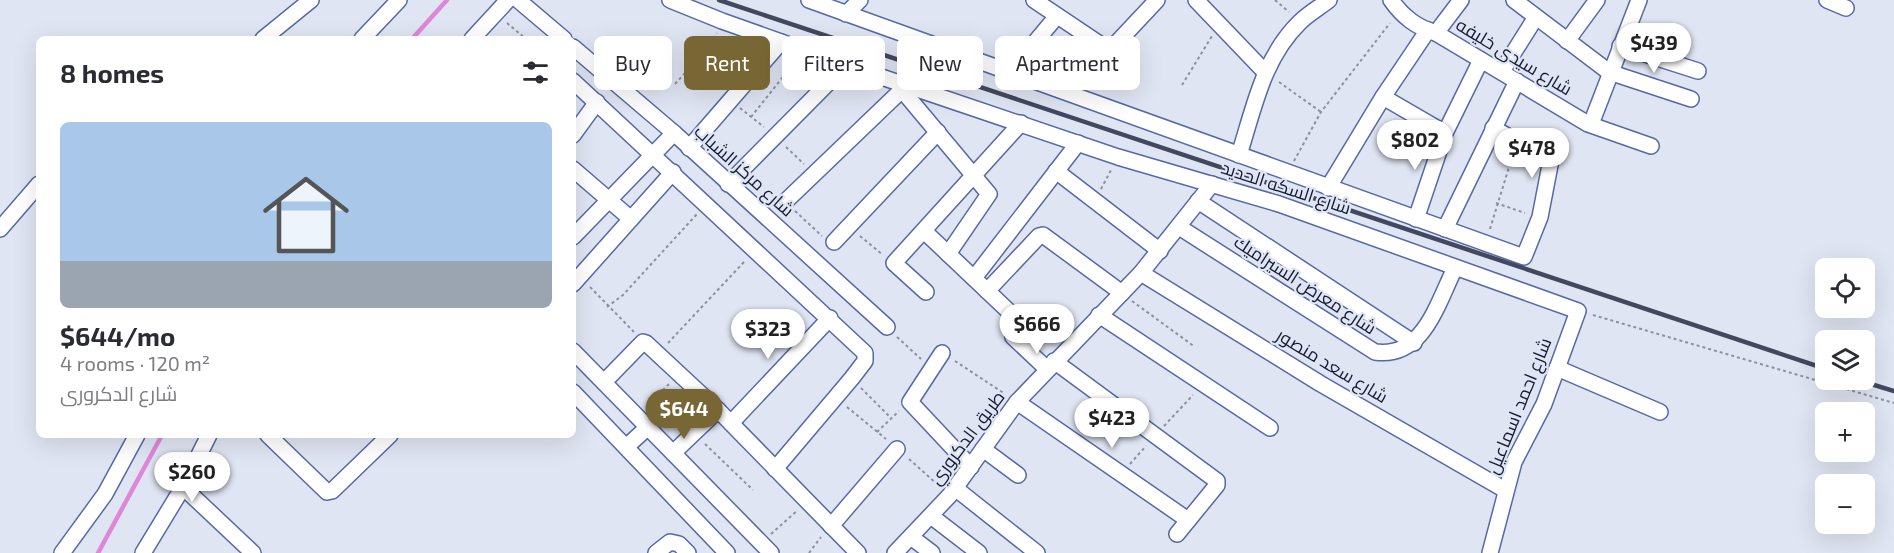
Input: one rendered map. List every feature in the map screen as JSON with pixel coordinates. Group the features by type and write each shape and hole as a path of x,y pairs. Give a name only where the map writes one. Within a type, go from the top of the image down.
{"street":[{"path":"267,36 311,0"},
{"path":"365,36 399,0"},
{"path":"475,36 508,0"},
{"path":"518,0 560,36"},
{"name":"شارع السكه الحديد","path":"670,0 781,42"},
{"name":"شارع السكه الحديد","path":"809,0 995,65"},
{"path":"846,14 860,0"},
{"path":"1034,0 1102,48 1113,47 1157,0"},
{"path":"1196,0 1265,72"},
{"path":"1239,155 1265,72 1279,46 1300,21 1329,0"},
{"path":"1328,188 1383,97 1432,32 1461,0"},
{"path":"1514,0 1609,72 1690,99"},
{"path":"1567,41 1597,0"},
{"path":"1591,124 1609,72 1639,0"},
{"path":"1827,0 1846,8"},
{"name":"شارع سيدى خليفه","path":"1395,5 1432,32 1591,124 1651,146"},
{"path":"1040,36 1057,16"},
{"path":"1502,71 1536,17"},
{"path":"770,55 781,42"},
{"path":"1620,46 1698,71"},
{"name":"شارع مركز الشباب","path":"576,50 674,133 887,327"},
{"path":"1416,219 1445,133 1481,60"},
{"path":"1444,229 1459,204 1492,128 1517,81"},
{"path":"576,84 707,203 754,251 830,318 865,353 865,361 852,378 775,469"},
{"path":"689,148 739,90"},
{"path":"728,184 821,90"},
{"path":"788,200 902,90"},
{"path":"907,90 989,196 948,254"},
{"name":"شارع السكه الحديد","path":"915,90 1021,123 1118,157 1279,204 1578,311"},
{"name":"شارع السكه الحديد","path":"1063,90 1328,188 1524,257 1527,255 1540,217"},
{"path":"1383,97 1445,133"},
{"path":"576,131 597,102"},
{"path":"926,292 894,263 1021,123"},
{"path":"1492,128 1551,160 1540,217"},
{"path":"834,243 938,132"},
{"path":"576,234 674,133"},
{"path":"974,278 1078,143"},
{"path":"1056,171 1160,251"},
{"path":"576,172 631,219"},
{"path":"577,280 673,172"},
{"name":"طريق الدكروري","path":"895,553 952,492 1017,402 1050,365 1141,273 1212,184"},
{"path":"0,229 36,187"},
{"path":"1198,201 1413,343 1426,326 1455,268"},
{"name":"شارع معرض السيراميك","path":"1179,227 1375,352 1389,354 1402,351 1413,343"},
{"path":"924,231 1020,323 1013,337 1050,365 1156,435 1217,481 1217,485 1177,534"},
{"path":"987,291 1039,236 1043,235 1122,293"},
{"name":"شارع سعد منصور","path":"1141,273 1322,384 1505,490"},
{"name":"شارع احمد اسماعيل","path":"1490,553 1514,462 1544,404 1578,311"},
{"path":"1099,315 1270,428"},
{"path":"731,423 830,318"},
{"path":"604,382 645,342 718,410 858,553"},
{"path":"942,353 910,402 971,467"},
{"path":"576,354 766,548"},
{"path":"1557,368 1660,412"},
{"path":"576,395 727,553"},
{"path":"1017,402 1188,520"},
{"path":"673,453 718,410"},
{"path":"626,447 648,427"},
{"path":"62,553 105,494 135,438"},
{"path":"143,553 183,487 208,438"},
{"path":"271,438 327,492 332,491 387,438"},
{"path":"831,526 897,449"},
{"path":"983,449 1018,475"},
{"path":"183,487 254,553"},
{"path":"952,492 1037,553"},
{"path":"931,516 980,553"},
{"path":"911,537 932,553"},
{"path":"657,553 670,542 674,542 688,553"}],"path":[{"path":"1275,0 1300,21"},
{"path":"1290,173 1297,154 1321,111 1395,5"},
{"path":"496,13 523,36"},
{"path":"1182,85 1218,25"},
{"path":"1265,72 1321,111"},
{"path":"675,84 684,74"},
{"path":"751,117 782,79"},
{"path":"775,136 814,174"},
{"path":"1486,244 1496,203 1516,143"},
{"path":"1095,202 1118,157"},
{"path":"788,200 788,205 827,241 834,243"},
{"path":"607,307 624,295 707,203"},
{"path":"1496,203 1540,217"},
{"path":"848,227 894,263"},
{"path":"658,353 754,251"},
{"path":"577,280 645,342"},
{"path":"1122,293 1195,347"},
{"path":"1578,311 1894,403"},
{"path":"887,327 932,370"},
{"path":"942,353 1017,402"},
{"path":"835,397 877,432 891,418 852,378"},
{"path":"1120,475 1203,384"},
{"path":"897,449 952,492"},
{"path":"766,548 807,502"},
{"path":"809,553 831,526"}],"waterway":[{"path":"415,36 447,0"},
{"path":"98,553 160,438"}],"railway":[{"path":"719,0 1815,365"},
{"path":"1875,385 1894,391"}]}
